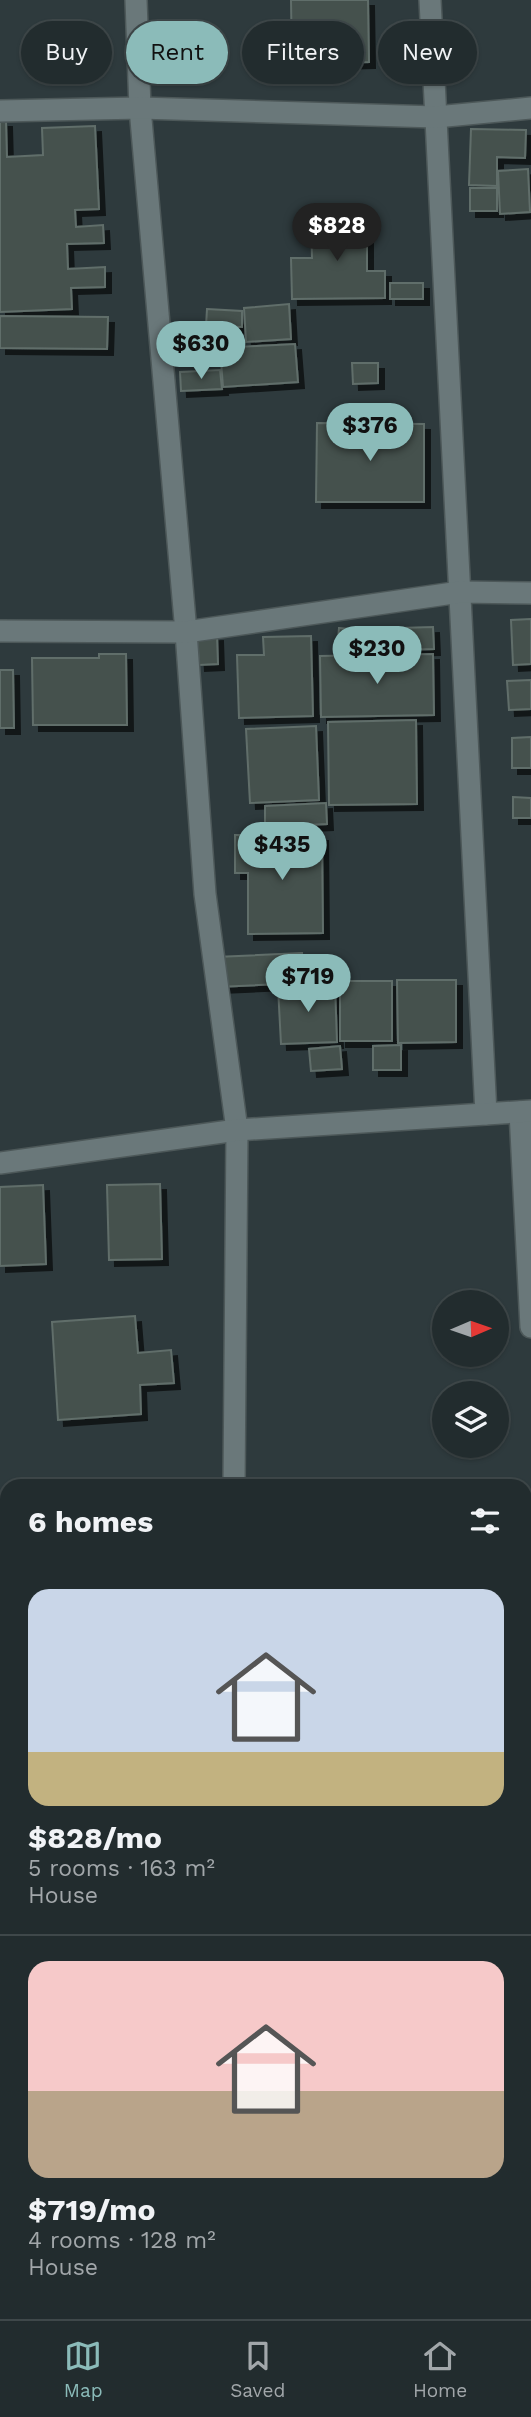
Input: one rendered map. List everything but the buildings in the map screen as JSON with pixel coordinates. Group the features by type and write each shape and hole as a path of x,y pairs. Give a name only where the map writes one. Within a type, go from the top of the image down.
{"street":[{"path":"136,0 140,108 186,632 205,894 237,1129 234,1479"},
{"path":"430,0 486,1114"},
{"path":"0,111 140,108 436,117 531,108"},
{"path":"0,631 186,632 460,592 531,593"},
{"path":"0,1163 237,1129 525,1111 531,1327"}]}
